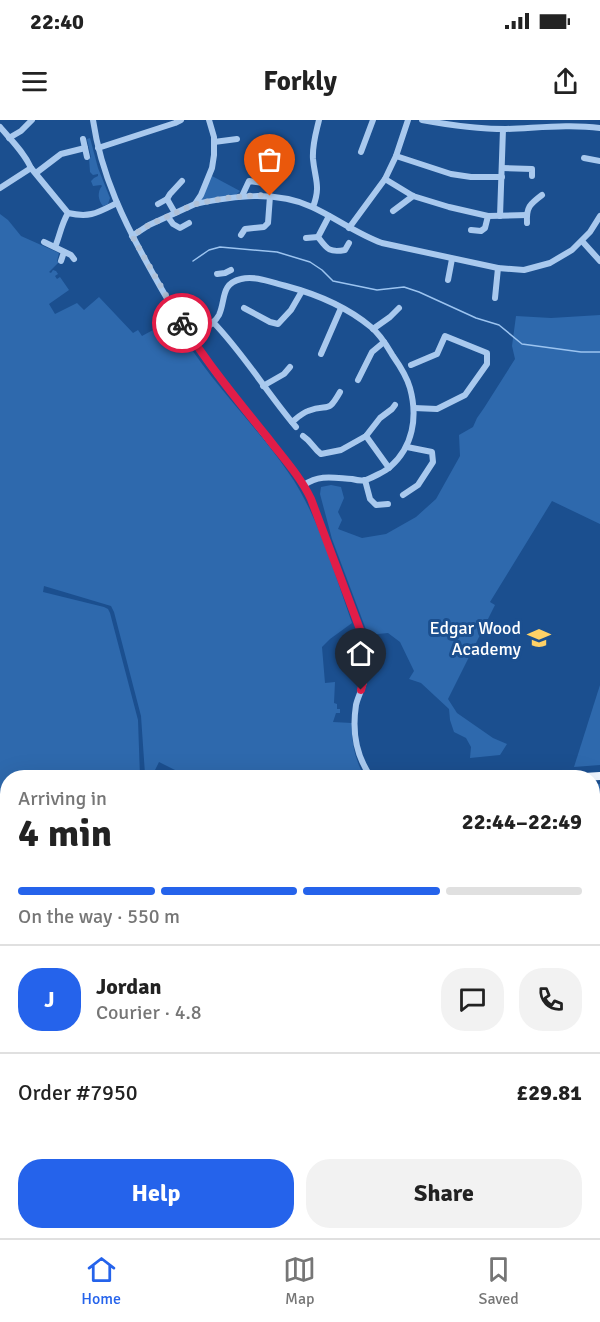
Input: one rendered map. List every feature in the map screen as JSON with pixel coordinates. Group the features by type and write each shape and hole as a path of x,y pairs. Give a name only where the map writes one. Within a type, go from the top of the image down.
{"street":[{"path":"9,138 32,120"},
{"path":"93,120 98,148 117,203 132,236 171,305 191,338 223,382 291,466 311,499 366,648 365,678 356,706 355,735 361,762 366,770"},
{"path":"98,148 181,120"},
{"path":"195,204 212,168 214,142 209,120"},
{"path":"313,207 318,195 313,140 319,120"},
{"path":"361,152 368,144 373,120"},
{"path":"349,228 385,179 396,156 408,120"},
{"path":"422,120 503,129 595,125"},
{"path":"0,127 68,213 85,216 117,203"},
{"path":"500,216 503,129"},
{"path":"83,139 87,157"},
{"path":"214,142 237,139"},
{"path":"0,188 61,154 85,148"},
{"path":"396,156 451,174 471,177 502,177"},
{"path":"584,158 600,161"},
{"path":"502,168 532,169 532,176"},
{"path":"385,179 413,196 449,207 488,216 527,214"},
{"path":"158,204 167,199 182,181"},
{"path":"242,196 249,181 271,184"},
{"path":"527,223 531,203 542,195"},
{"path":"132,236 149,225 195,204 242,196 270,196 292,199 313,207 367,238 382,243 498,268 524,270 566,254 582,241 600,217"},
{"path":"242,229 260,228 268,223 270,196"},
{"path":"393,212 413,196"},
{"path":"167,199 175,213"},
{"path":"55,247 61,226 68,213"},
{"path":"318,237 328,216"},
{"path":"471,230 481,231 485,228 488,216"},
{"path":"168,217 180,228 189,223"},
{"path":"306,238 318,237"},
{"path":"318,237 331,251 347,246 351,256"},
{"path":"582,241 600,261"},
{"path":"44,242 71,255 74,259"},
{"path":"61,261 64,252"},
{"path":"448,279 447,270 452,259"},
{"path":"495,298 493,290 498,268"},
{"path":"217,274 228,271 232,283"},
{"path":"191,338 219,315 223,295 232,283 238,279 254,279 302,291 341,308 355,315 373,329 384,342 410,387 414,408 413,426 407,447 389,468 365,480 322,477 313,479 304,485"},
{"path":"244,308 278,324 291,310 302,291"},
{"path":"321,354 341,308"},
{"path":"373,329 399,308"},
{"path":"213,322 230,340 294,424 307,411 334,404 340,392"},
{"path":"411,365 437,354 445,336 487,353 487,364 465,396 437,409 414,408"},
{"path":"358,380 372,352 384,342"},
{"path":"263,386 284,374 290,367"},
{"path":"303,435 321,454 341,450 366,436 380,418 395,405"},
{"path":"366,436 389,468"},
{"path":"403,495 418,485 434,462 432,452 407,447"},
{"path":"365,480 370,499 376,505 388,504"}],"shaded area":[{"path":"90,138 98,168 110,198 108,204 103,206 99,196 102,186 93,186 91,181 98,174 93,175 90,172 89,158 91,157 87,139"},
{"path":"212,176 240,191 236,195 203,201 200,199"},
{"path":"0,214 21,236 59,253 57,261 59,262 49,272 56,271 57,279 60,277 69,290 49,304 55,314 77,303 84,310 99,297 133,333 138,330 142,336 173,319 185,340 213,378 288,472 317,526 352,623 322,647 325,683 335,682 334,703 337,704 337,709 340,709 340,713 336,713 333,722 352,723 354,751 362,770 175,770 159,762 155,770 145,770 141,716 111,606 44,586 43,592 108,609 138,720 140,770 0,770"},
{"path":"600,315 600,524 552,501 490,602 495,605 448,699 457,713 493,738 507,744 500,755 470,758 471,747 466,738 454,732 449,709 421,683 409,679 414,671 400,642 388,633 368,635 332,539 320,494 321,487 331,485 341,487 344,498 338,512 342,520 338,529 362,538 386,534 416,517 436,499 460,456 459,435 473,427 515,359 512,346 516,316 551,318"},
{"path":"600,685 600,765 574,767"}],"waterway":[{"path":"193,261 209,250 220,247 277,252 310,262 333,281 377,290 404,287 419,292 476,318 499,325 522,344 581,352 600,352"}],"way so far":[{"path":"182,323 132,236 149,225 195,204 225,198 270,196"}],"place":[{"name":"Edgar Wood Academy","path":"539,638"}],"route":[{"path":"182,323 223,382 291,466 311,499 366,648 365,678 361,690"}]}
